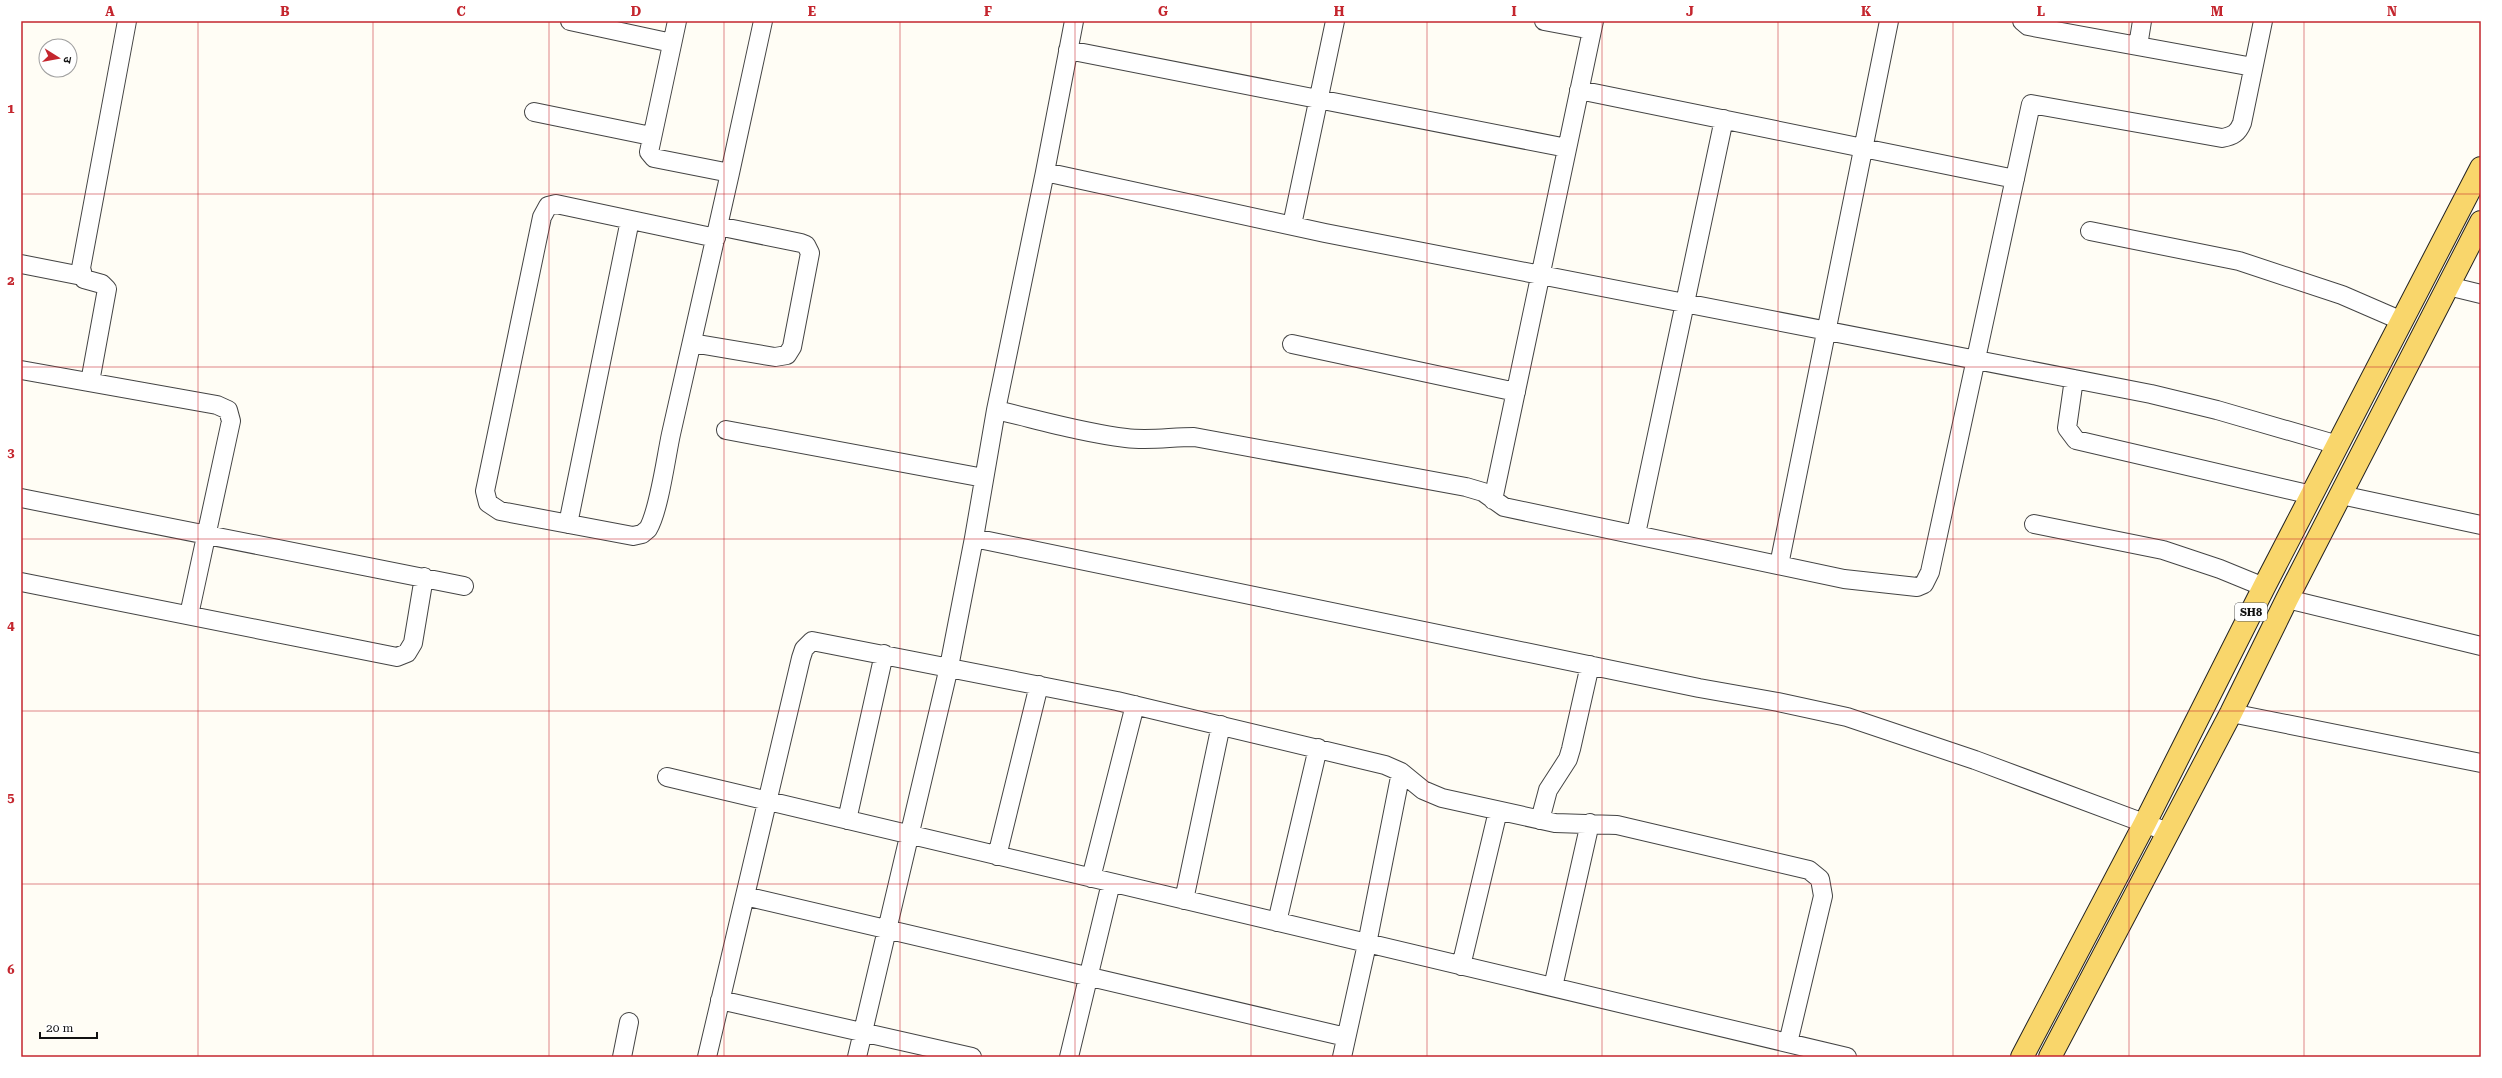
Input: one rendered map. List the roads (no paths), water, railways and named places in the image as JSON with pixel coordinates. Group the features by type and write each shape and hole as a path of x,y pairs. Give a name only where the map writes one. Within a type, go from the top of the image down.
{"main road":[{"name":"SH8","path":"2022,1057 2145,823 2264,587 2481,168"},
{"name":"SH8","path":"2050,1057 2231,713 2287,599 2481,222"}],"street":[{"path":"82,276 81,268 127,21"},
{"path":"570,21 672,43"},
{"path":"677,21 651,136 649,152 654,158 730,173"},
{"path":"692,343 774,357 786,355 792,347 810,253 809,248 801,243 717,232 630,220 556,204 548,206 545,210 485,491 488,503 500,510 633,536 642,534 648,528 692,343 717,232 763,21"},
{"path":"856,1057 949,667 974,538 996,410 1045,172 1074,21"},
{"path":"1292,225 1335,21"},
{"path":"1493,500 1542,274 1593,26 1544,21"},
{"path":"1779,565 1862,147 1889,21"},
{"path":"2022,21 2028,26 2253,67"},
{"path":"2138,46 2142,21"},
{"path":"996,410 1126,438 1162,440 1176,437 1194,437 1435,481 1476,489 1504,507 1844,579 1910,587 1924,584 1930,572 2031,104 2222,138 2230,137 2239,129 2263,21"},
{"path":"1068,50 1567,148"},
{"path":"1579,90 2015,179"},
{"path":"534,112 651,136"},
{"path":"1636,534 1724,119"},
{"path":"1045,172 1292,225 2074,379 2217,410 2338,445"},
{"path":"568,524 630,220"},
{"path":"2090,231 2239,261 2342,295 2402,321"},
{"path":"21,264 82,276 102,284 107,289 90,382"},
{"path":"2448,286 2481,294"},
{"path":"1292,344 1516,392"},
{"path":"21,370 216,404 228,410 231,421 189,615"},
{"path":"2074,379 2067,428 2076,440 2312,495"},
{"path":"726,430 984,478"},
{"path":"2341,495 2481,525"},
{"path":"21,498 464,586"},
{"path":"2034,524 2163,550 2220,569 2264,587"},
{"path":"974,538 1847,717 1975,760 2168,832"},
{"path":"21,582 397,657 408,653 413,643 424,577"},
{"path":"2287,599 2481,646"},
{"path":"707,1057 801,658 808,643 818,641 1135,705 1318,748 1385,765 1401,772 1422,790 1498,811 1540,820 1569,824 1590,823 1617,825 1809,870 1816,874 1822,887 1823,896 1788,1043"},
{"path":"847,820 884,654"},
{"path":"1540,820 1548,790 1568,759 1590,665"},
{"path":"997,856 1039,685"},
{"path":"1091,878 1135,705"},
{"path":"2231,713 2481,763"},
{"path":"1184,900 1221,725"},
{"path":"1277,922 1318,748"},
{"path":"1342,1057 1367,944 1401,772"},
{"path":"667,778 1847,1057"},
{"path":"1461,966 1498,811"},
{"path":"1553,987 1590,823"},
{"path":"1069,1057 1111,883"},
{"path":"745,896 1346,1037"},
{"path":"720,1000 972,1057"},
{"path":"622,1057 629,1022"}]}
